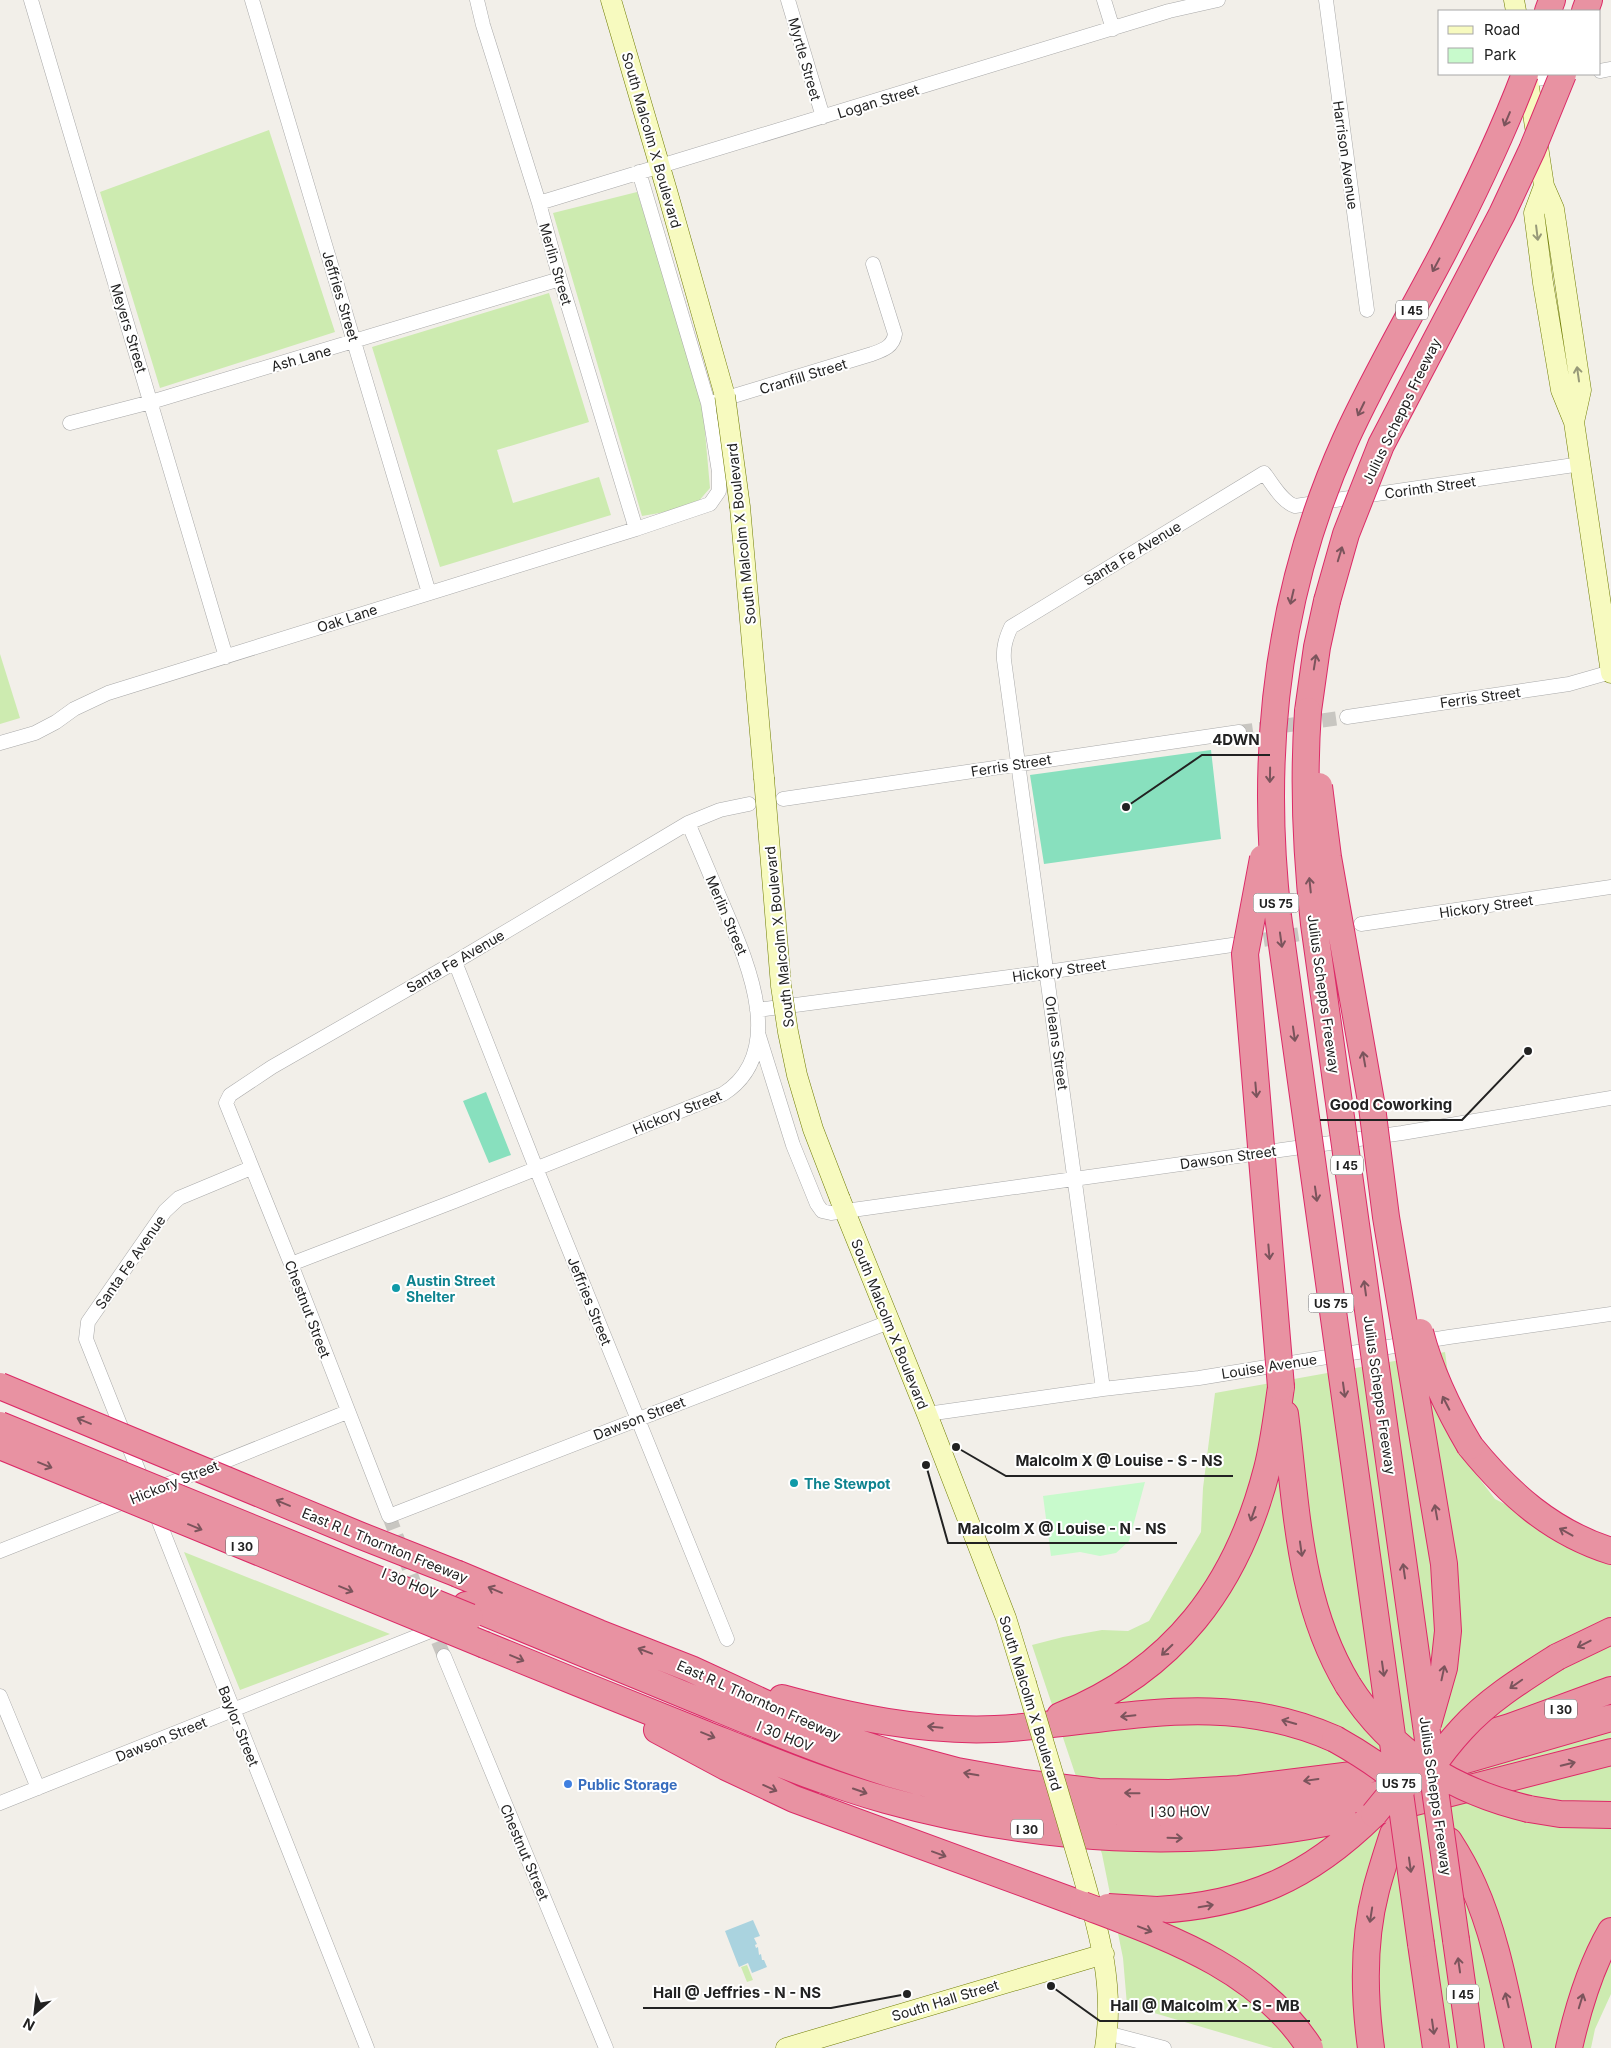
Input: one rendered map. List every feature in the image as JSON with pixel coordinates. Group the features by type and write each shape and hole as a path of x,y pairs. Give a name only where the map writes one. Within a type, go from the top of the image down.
{"highway":[{"name":"Julius Schepps Freeway","path":"1471,2048 1314,924 1305,830 1304,777 1308,710 1317,647 1327,601 1342,548 1363,487 1395,416 1506,207 1542,128 1563,75"},
{"name":"I 45","path":"1270,821 1270,752 1277,680 1289,612 1311,528 1355,420 1471,198 1527,76"},
{"path":"1083,1906 1157,1910 1189,1908 1226,1902 1267,1889 1302,1872 1353,1834 1374,1814 1392,1792 1417,1752 1430,1720 1444,1668 1448,1631 1447,1597 1439,1528 1386,1217 1372,1106 1328,857 1308,710"},
{"path":"1270,821 1245,954 1282,1386 1279,1466 1311,1599 1326,1643 1348,1685 1376,1724 1396,1744 1420,1762 1490,1799 1529,1809 1560,1814 1611,1815"},
{"name":"US 75","path":"1270,821 1275,892 1281,939 1436,2048"},
{"path":"1372,1106 1398,1216 1413,1303 1428,1362 1440,1393 1470,1446 1493,1474 1522,1503 1574,1536 1611,1551"},
{"name":"East R L Thornton Freeway","path":"0,1386 359,1536 458,1574 691,1669 806,1723 890,1753 957,1771 1024,1783 1098,1792 1169,1793 1239,1789 1352,1775 1510,1727 1611,1690"},
{"name":"I 30 HOV","path":"0,1414 835,1764 884,1781 983,1805 1041,1814 1140,1821 1285,1813 1370,1797 1450,1778 1611,1732"},
{"name":"I 30 HOV","path":"0,1425 784,1736 848,1760 951,1790 1041,1805 1091,1810 1136,1812 1227,1809 1323,1797 1377,1785 1470,1760 1611,1718"},
{"name":"I 30","path":"0,1446 549,1672 753,1752 886,1800 960,1818 1033,1830 1107,1836 1184,1839 1256,1835 1305,1828 1449,1795 1611,1752"},
{"path":"1036,1726 1096,1700 1128,1681 1164,1654 1189,1628 1213,1596 1231,1565 1279,1466"},
{"path":"1371,2048 1367,1982 1370,1920 1375,1892 1384,1862 1393,1834 1406,1807 1422,1780 1463,1728 1513,1686 1557,1657 1611,1631"},
{"path":"691,1669 768,1694 842,1714 902,1724 957,1729 1036,1726 1154,1713 1214,1711 1254,1714 1276,1718 1335,1739 1380,1766 1411,1792 1430,1814 1464,1866 1482,1908 1496,1952 1518,2048"},
{"path":"549,1672 752,1780 794,1799 1179,1943 1220,1964 1240,1977 1275,2006 1310,2048"},
{"path":"1569,2048 1584,1992 1611,1931"}],"street":[{"name":"Meyers Street","path":"31,0 226,657"},
{"name":"Jeffries Street","path":"252,0 428,592"},
{"name":"Merlin Street","path":"477,0 636,529"},
{"name":"South Malcolm X Boulevard","path":"611,0 725,396 738,485 781,986 797,1075 813,1128 842,1205 927,1414 1006,1618 1082,1872 1104,1954 1108,1983 1106,2041"},
{"name":"Myrtle Street","path":"788,0 823,117"},
{"path":"1104,0 1113,30"},
{"name":"Logan Street","path":"539,203 1169,12 1218,0"},
{"name":"Harrison Avenue","path":"1326,0 1367,310"},
{"path":"1551,75 1527,76 1544,186 1554,209 1580,390 1574,422 1611,673"},
{"path":"639,172 708,403"},
{"name":"Cranfill Street","path":"708,403 888,348 894,341 895,334 892,319 873,264"},
{"name":"Ash Lane","path":"70,424 354,342 560,279"},
{"name":"Oak Lane","path":"0,743 35,733 56,722 74,709 108,693 428,592 636,529 710,504 719,491 720,472 708,403"},
{"name":"Corinth Street","path":"1264,473 1290,505 1295,506 1581,464"},
{"name":"Santa Fe Avenue","path":"1006,638 1011,627 1023,618 1264,473"},
{"name":"Orleans Street","path":"1006,638 1003,649 1017,764 1076,1179 1102,1389"},
{"name":"Ferris Street","path":"1347,717 1569,684 1611,673"},
{"name":"Ferris Street","path":"783,799 1239,732"},
{"name":"Santa Fe Avenue","path":"226,1103 230,1095 272,1067 455,962 688,823 714,812 749,804"},
{"name":"Merlin Street","path":"688,823 745,958 757,1010"},
{"name":"Hickory Street","path":"1361,924 1611,887"},
{"name":"Hickory Street","path":"291,1264 723,1094 734,1087 747,1070 754,1053 758,1033 757,1010 1047,972 1232,945"},
{"name":"Jeffries Street","path":"455,962 536,1168 727,1639"},
{"name":"Dawson Street","path":"758,1033 793,1145 817,1204 822,1211 831,1214 842,1205 1076,1179 1402,1133 1611,1098"},
{"name":"Chestnut Street","path":"226,1103 389,1516"},
{"name":"Santa Fe Avenue","path":"112,1404 86,1339 88,1322 165,1210 179,1198 251,1168"},
{"name":"Louise Avenue","path":"927,1414 1102,1389 1199,1378 1449,1336 1611,1314"},
{"name":"Dawson Street","path":"389,1516 889,1322"},
{"name":"Baylor Street","path":"112,1404 367,2048"},
{"name":"Hickory Street","path":"0,1551 347,1412"},
{"name":"Dawson Street","path":"0,1803 433,1630"},
{"name":"Chestnut Street","path":"444,1656 606,2048"},
{"path":"0,1696 38,1788"},
{"name":"South Hall Street","path":"786,2048 1104,1954"},
{"path":"1106,2041 1164,2048"}],"green space":[{"path":"269,130 335,332 160,388 100,192"},
{"path":"637,192 701,387 710,488 697,503 671,511 642,516 553,213"},
{"path":"549,293 589,422 497,450 513,503 599,477 611,515 440,567 372,347"},
{"path":"0,654 20,718 0,724"},
{"path":"1211,750 1221,839 1044,864 1030,775"},
{"path":"486,1092 511,1155 489,1163 463,1101"},
{"path":"1445,1352 1459,1452 1495,1499 1611,1559 1611,1994 1595,2029 1591,2048 1273,2048 1127,2005 1123,1958 1102,1854 1032,1645 1102,1630 1128,1631 1149,1621 1201,1532 1203,1488 1215,1393"},
{"path":"1145,1482 1129,1541 1116,1553 1100,1556 1080,1552 1051,1556 1043,1496"},
{"path":"184,1552 390,1634 240,1690"},
{"path":"747,1965 753,1980 747,1982 741,1967"}],"water":[{"path":"753,1920 760,1936 754,1938 757,1944 755,1945 756,1948 758,1947 759,1955 761,1954 762,1960 764,1960 767,1967 752,1973 748,1963 739,1967 725,1931"}],"tunnel":[{"path":"1239,732 1347,717"},
{"path":"1243,943 1320,931"},
{"path":"389,1516 420,1598"},
{"path":"430,1622 444,1656"}],"place":[{"name":"4DWN","path":"1126,807"},
{"name":"Good Coworking","path":"1528,1051"},
{"name":"Austin Street Shelter","path":"396,1288"},
{"name":"Malcolm X @ Louise - S - NS","path":"956,1447"},
{"name":"Malcolm X @ Louise - N - NS","path":"926,1465"},
{"name":"The Stewpot","path":"794,1483"},
{"name":"Public Storage","path":"568,1784"},
{"name":"Hall @ Malcolm X - S - MB","path":"1051,1986"},
{"name":"Hall @ Jeffries - N - NS","path":"907,1994"}]}
